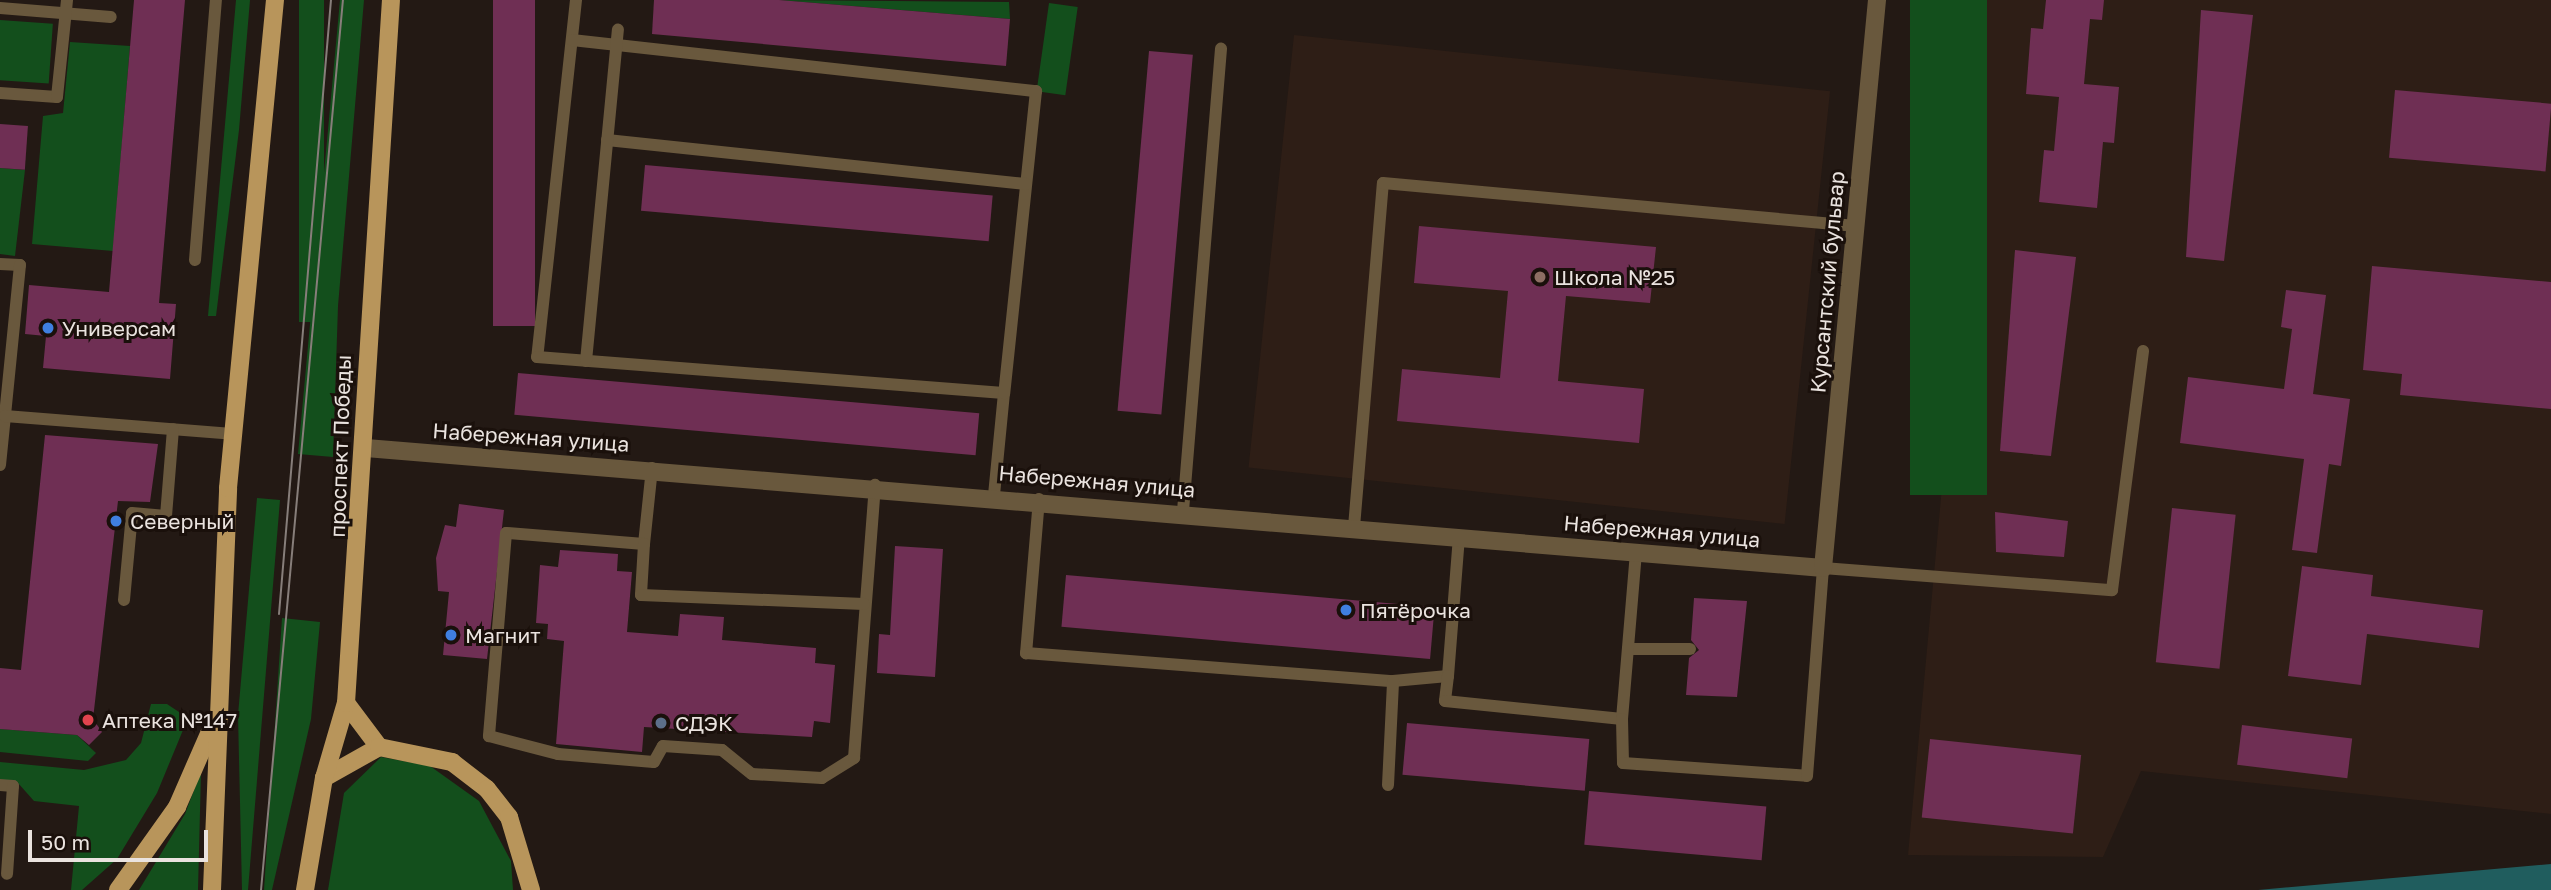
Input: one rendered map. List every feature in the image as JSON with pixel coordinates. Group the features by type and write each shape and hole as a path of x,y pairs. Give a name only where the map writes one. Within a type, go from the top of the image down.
{"main road":[{"path":"212,890 216,718 232,433 275,0"},
{"name":"проспект Победы","path":"304,890 324,778 346,704 366,448 367,308 391,0"},
{"path":"346,704 379,747 452,762 487,789 509,817 531,890"},
{"path":"118,890 177,807 216,718"},
{"path":"324,778 379,747"}],"street":[{"name":"Курсантский бульвар","path":"1823,568 1877,0"},
{"name":"Набережная улица","path":"366,448 875,485 1823,568"}],"lane":[{"path":"0,93 57,97 67,0"},
{"path":"195,260 216,0"},
{"path":"576,0 537,357 1004,393"},
{"path":"0,8 111,17"},
{"path":"586,361 618,30"},
{"path":"572,40 615,49 1036,90 994,495"},
{"path":"1183,511 1221,49"},
{"path":"607,140 1026,184"},
{"path":"1354,527 1383,183 1856,226"},
{"path":"0,264 20,265 0,466"},
{"path":"1636,553 1622,719 1623,763 1807,776 1823,568 2112,590 2143,351"},
{"path":"5,416 232,433"},
{"path":"124,600 132,513 166,516 173,429"},
{"path":"652,468 641,595 863,604"},
{"path":"644,544 506,533 489,736 558,754 654,762 663,746 722,750 752,774 822,778 854,758 863,604 875,485"},
{"path":"1039,499 1026,653 1393,681 1448,676"},
{"path":"1459,536 1446,701 1622,719"},
{"path":"1628,649 1690,649"},
{"path":"1388,785 1393,681"},
{"path":"0,785 13,786 7,874"}],"shaded area":[{"path":"1987,0 2551,0 2551,814 2141,771 2103,857 1908,855"},
{"name":"Школа №25","path":"1294,35 1830,91 1785,524 1249,468"}],"green space":[{"path":"236,0 250,0 239,130 216,316 208,316"},
{"path":"299,0 324,0 324,322 299,322"},
{"path":"340,0 364,0 338,306 333,457 298,454"},
{"path":"779,0 1009,2 1010,19"},
{"path":"1910,0 1987,0 1987,495 1910,495"},
{"path":"1049,3 1078,7 1065,95 1037,91"},
{"path":"0,20 53,24 49,84 0,80"},
{"path":"70,42 130,46 113,251 32,244 43,116 63,113"},
{"path":"0,168 25,170 15,256 0,254"},
{"path":"257,498 280,500 248,890 242,890 238,715"},
{"path":"282,618 320,622 311,719 272,890 264,890"},
{"path":"151,704 167,704 188,718 157,793 117,859 82,890 71,890 79,806 34,801 18,783 0,782 0,762 84,770 126,760 141,743"},
{"path":"0,729 77,735 96,753 88,761 0,752"},
{"path":"381,757 430,766 479,801 511,861 513,890 328,890 344,793"},
{"path":"201,772 198,890 139,890 185,814"}],"water":[{"path":"2551,864 2551,890 2258,890"}],"building":[{"path":"134,0 185,0 159,303 176,304 170,379 43,368 46,336 25,334 29,285 109,292"},
{"path":"493,0 535,0 535,326 493,326"},
{"path":"654,0 779,0 1010,19 1006,66 652,34"},
{"path":"2046,0 2104,0 2102,20 2090,19 2084,84 2119,87 2114,143 2103,142 2097,208 2039,202 2044,150 2054,151 2059,97 2026,94 2031,28 2043,29"},
{"path":"2201,10 2253,15 2224,261 2186,257"},
{"path":"1149,51 1193,55 1161,414 1118,411"},
{"path":"2395,90 2551,104 2545,171 2389,158"},
{"path":"0,124 28,126 25,170 0,168"},
{"path":"645,165 993,195 989,241 641,211"},
{"path":"1419,226 1656,247 1650,303 1566,296 1558,381 1644,389 1639,443 1397,421 1402,369 1500,378 1508,291 1414,283"},
{"path":"2015,250 2076,257 2051,456 2000,451"},
{"path":"2372,266 2551,282 2551,409 2400,395 2402,374 2363,370"},
{"path":"2286,290 2326,295 2313,394 2350,399 2341,466 2329,464 2317,553 2292,550 2304,459 2180,443 2188,377 2284,389 2292,329 2281,327"},
{"path":"518,373 979,413 976,455 514,415"},
{"path":"45,435 158,444 150,502 118,501 93,719 102,732 89,745 77,735 0,729 0,668 21,670"},
{"path":"459,504 504,510 487,659 443,655 449,592 438,591 436,558 445,525 456,527"},
{"path":"2172,508 2236,515 2219,669 2156,662"},
{"path":"1995,512 2068,521 2064,557 1996,552"},
{"path":"895,546 943,549 935,677 877,673 879,634 890,635"},
{"path":"560,550 618,554 617,571 632,572 627,632 678,636 680,614 724,617 722,640 816,648 815,663 835,665 830,723 814,721 812,737 644,727 642,752 556,744 564,641 547,639 548,624 536,623 540,565 558,567"},
{"path":"2302,566 2373,575 2371,596 2483,610 2479,648 2367,634 2361,685 2288,676"},
{"path":"1066,575 1435,607 1430,659 1061,627"},
{"path":"1694,598 1747,601 1737,697 1686,695 1689,658 1699,650 1691,640"},
{"path":"1407,723 1589,739 1585,791 1402,775"},
{"path":"2242,725 2352,739 2347,778 2237,765"},
{"path":"1930,739 2081,755 2073,833 1922,818"},
{"path":"1589,791 1766,807 1762,860 1584,845"}],"tram line":[{"path":"279,614 331,0"},
{"path":"261,890 343,0"}],"place":[{"name":"Школа №25","path":"1540,277"},
{"name":"Универсам","path":"48,328"},
{"name":"Северный","path":"116,521"},
{"name":"Пятёрочка","path":"1346,610"},
{"name":"Магнит","path":"451,635"},
{"name":"Аптека №147","path":"88,720"},
{"name":"СДЭК","path":"661,723"}]}
